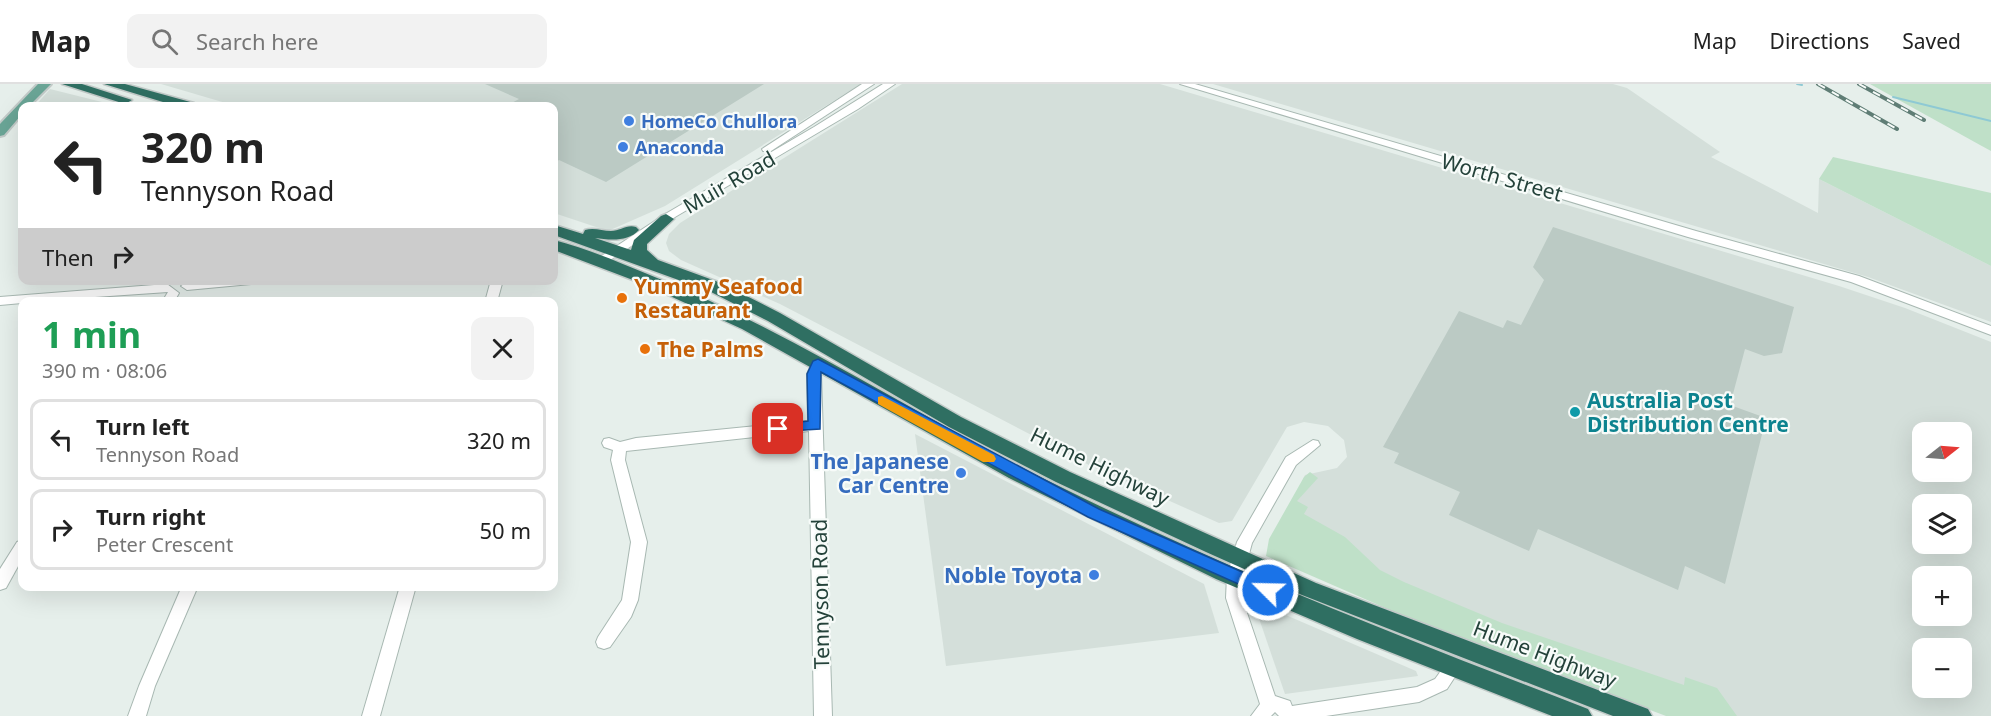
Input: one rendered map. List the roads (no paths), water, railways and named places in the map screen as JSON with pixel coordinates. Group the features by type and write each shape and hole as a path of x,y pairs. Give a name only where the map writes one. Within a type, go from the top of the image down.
{"highway":[{"path":"69,84 133,102"},
{"path":"110,84 175,102"},
{"path":"663,267 644,257 638,246 666,219"},
{"path":"558,226 615,236 631,230"},
{"name":"Hume Highway","path":"558,232 746,325 918,421 1094,513 1237,567 1309,589 1640,716"},
{"name":"Hume Highway","path":"558,246 663,267 715,287 774,317 955,422 1237,567 1359,633 1580,716"}],"main road":[{"path":"28,102 45,84"},
{"path":"0,132 18,112"}],"street":[{"name":"Muir Road","path":"602,253 631,230 782,140 869,84"},
{"name":"Muir Road","path":"602,253 666,219 821,129 890,84"},
{"name":"Worth Street","path":"1185,84 1818,270 1836,279 1900,296 1991,332"},
{"path":"97,297 170,294"},
{"path":"0,301 18,300"},
{"name":"Tennyson Road","path":"818,364 814,374 823,716"},
{"path":"604,642 625,612 630,600 639,542 614,445 815,425"},
{"path":"1314,446 1292,461 1245,542 1237,567 1234,598 1264,710 1278,704 1288,715 1419,694 1441,684 1452,669"},
{"path":"0,583 18,553"},
{"path":"137,716 147,686 188,591"},
{"path":"370,716 407,591"}],"waterway":[{"path":"1797,84 1802,85"},
{"path":"1893,97 1991,121"}],"railway":[{"path":"1818,84 1897,129"},
{"path":"1859,84 1924,120"}],"place":[{"name":"HomeCo Chullora","path":"629,121"},
{"name":"Anaconda","path":"623,147"},
{"name":"Yummy Seafood Restaurant","path":"622,298"},
{"name":"The Palms","path":"645,349"},
{"name":"Australia Post Distribution Centre","path":"1575,412"},
{"name":"The Japanese Car Centre","path":"961,473"},
{"name":"Noble Toyota","path":"1094,575"}]}
